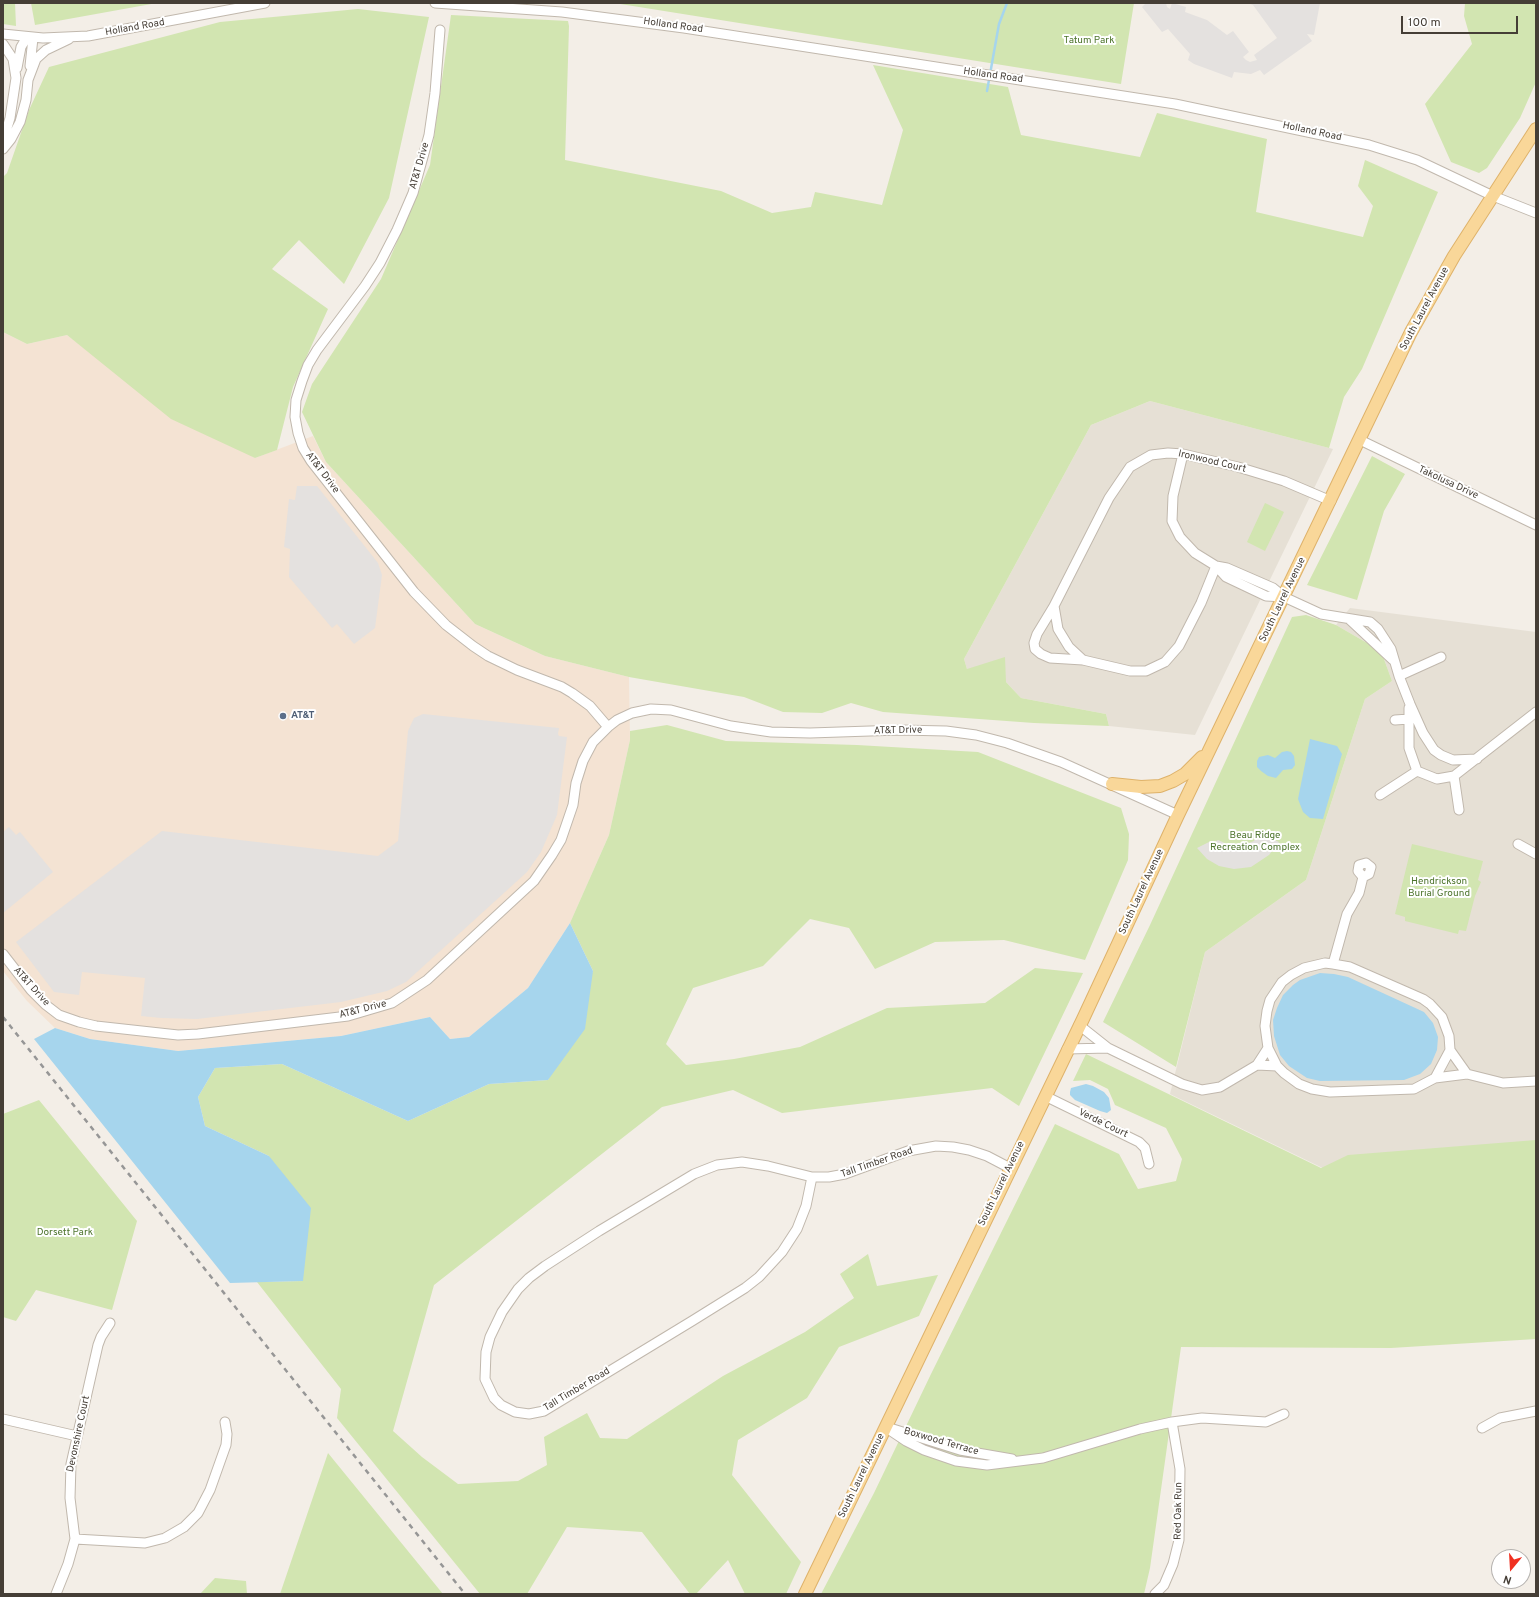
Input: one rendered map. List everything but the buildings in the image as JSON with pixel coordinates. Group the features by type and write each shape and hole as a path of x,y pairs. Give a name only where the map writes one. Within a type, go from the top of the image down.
{"main road":[{"name":"South Laurel Avenue","path":"805,1594 1411,332 1434,288 1536,129"},
{"path":"1112,784 1141,787 1160,786 1173,781 1194,765 1213,743"}],"street":[{"name":"Holland Road","path":"3,34 30,37 73,37 106,33 265,3"},
{"name":"Holland Road","path":"435,3 508,7 591,15 738,36 1175,104 1369,145 1417,160 1493,196 1536,213"},
{"name":"AT&T Drive","path":"440,30 434,100 429,135 413,193 397,230 380,262 365,286 317,350 308,365 296,400 295,417 298,433 303,448 311,461 414,592 446,625 473,646 493,658 517,670 562,687 572,693 590,706 608,727"},
{"path":"3,141 10,118 21,47 30,37"},
{"path":"3,149 11,139 20,122 26,100 30,37"},
{"path":"28,80 34,62 38,56 46,50 73,37"},
{"path":"3,44 13,59 16,78"},
{"name":"Takolusa Drive","path":"1360,440 1536,525"},
{"name":"Ironwood Court","path":"1216,566 1201,603 1179,646 1164,662 1146,671 1130,671 1083,660 1050,658 1041,654 1036,649 1034,643 1037,634 1054,606 1109,498 1130,467 1151,455 1168,453 1183,454 1238,467 1284,481 1330,501"},
{"path":"1183,454 1173,496 1172,521 1180,537 1195,553 1216,566 1227,568 1247,582 1273,588 1284,597 1321,614 1370,622 1378,629 1391,649 1399,676 1422,733 1434,750 1440,755 1453,760 1477,759"},
{"path":"1054,606 1058,629 1069,647 1083,660"},
{"path":"1399,676 1441,657"},
{"path":"1410,704 1409,748 1417,771 1436,779 1454,776 1536,712"},
{"name":"AT&T Drive","path":"3,954 31,990 46,1005 59,1015 78,1022 96,1026 178,1035 198,1034 348,1016 392,1003 427,980 534,881 552,855 568,822 582,761 593,742 608,727 632,713 651,709 680,712 731,726 772,732 810,733 900,730 946,731 976,736 1027,749 1061,762 1178,815"},
{"path":"1395,720 1409,719"},
{"path":"1380,795 1417,771"},
{"path":"1454,776 1459,810"},
{"path":"1518,844 1536,854"},
{"path":"1333,964 1347,914 1360,893 1363,877"},
{"path":"1467,1074 1450,1050 1447,1027 1440,1014 1430,1004 1423,999 1350,967 1333,964 1314,965 1304,968 1291,975 1276,990 1270,1000 1265,1026 1268,1048 1277,1066 1299,1084 1312,1089 1330,1092 1414,1089 1435,1078 1467,1074 1503,1083 1536,1081"},
{"path":"1079,1025 1108,1048 1182,1084 1202,1090 1220,1087 1257,1065 1268,1048"},
{"path":"1067,1049 1108,1048"},
{"path":"1435,1078 1450,1050"},
{"path":"1257,1065 1277,1066"},
{"name":"Verde Court","path":"1045,1096 1139,1142 1145,1148 1149,1164"},
{"name":"Tall Timber Road","path":"812,1177 802,1218 790,1241 770,1266 745,1288 544,1411 529,1414 515,1412 502,1405 491,1393 485,1379 485,1360 490,1337 496,1323 518,1289 545,1266 694,1174 726,1163 742,1162 768,1166 812,1177 829,1177 845,1174 908,1151 936,1146 969,1150 987,1156 1010,1168"},
{"name":"Devonshire Court","path":"56,1594 68,1564 75,1539 69,1482 71,1464 98,1345 110,1323"},
{"path":"1482,1428 1500,1418 1536,1410"},
{"name":"Boxwood Terrace","path":"885,1427 908,1432 960,1450 1023,1461 1044,1458 1140,1429 1172,1422 1202,1418 1266,1422 1284,1414"},
{"path":"3,1419 77,1436"},
{"path":"75,1539 145,1542 165,1538 184,1527 198,1513 210,1490 226,1445 227,1434 225,1422"},
{"name":"Red Oak Run","path":"1155,1594 1164,1585 1173,1564 1179,1540 1180,1469 1172,1422"}],"shaded area":[{"path":"1146,3 1166,3 1167,7 1170,9 1172,3 1186,7 1185,12 1207,20 1227,35 1233,31 1249,52 1243,57 1250,62 1257,60 1254,55 1277,38 1253,5 1247,3 1320,3 1314,35 1307,34 1312,41 1264,75 1260,70 1251,74 1234,72 1232,78 1194,64 1188,60 1190,54 1168,29 1162,32 1142,7"},
{"path":"3,332 27,344 67,335 88,351 255,458 313,436 326,462 475,624 545,656 629,677 630,740 609,835 570,923 528,988 469,1037 450,1039 430,1017 341,1036 178,1051 90,1039 55,1028 27,1001 3,971"},
{"path":"1150,401 1333,449 1195,735 1109,726 1106,714 1021,698 1006,682 967,669 964,659 1091,425"},
{"path":"297,486 317,486 378,563 382,575 375,628 354,644 337,624 332,628 289,577 290,549 284,547 289,499 295,500"},
{"path":"1350,608 1536,632 1536,1151 1331,1172 1170,1094 1205,952 1306,880 1365,699 1392,681 1381,651 1336,625"},
{"path":"423,714 559,728 559,736 567,737 557,815 541,852 527,872 406,982 387,991 341,1002 197,1019 141,1016 145,978 82,972 79,995 54,992 16,942 162,831 378,856 398,841 408,731 414,718"},
{"path":"9,827 16,835 20,832 53,872 3,913 3,832"},
{"path":"1259,833 1279,842 1269,855 1251,867 1234,869 1219,866 1207,859 1197,848 1211,841 1213,843 1218,840 1231,846 1244,845 1254,841"}],"green space":[{"path":"3,3 15,3 16,26 3,24"},
{"path":"31,3 157,3 35,25"},
{"name":"Tatum Park","path":"614,3 1134,3 1121,84"},
{"path":"1465,3 1536,3 1536,82 1520,118 1487,168 1479,173 1451,162 1425,104 1472,44 1464,16"},
{"path":"358,9 429,17 389,198 344,284 299,240 272,269 328,309 293,387 277,450 255,458 171,419 67,335 27,344 3,332 3,177 7,173 29,110 49,67 220,22"},
{"path":"451,15 568,21 565,160 721,191 772,213 811,207 815,192 882,205 903,130 873,65 1008,87 1021,135 1140,157 1157,113 1267,139 1256,212 1363,237 1373,206 1358,186 1365,160 1438,192 1362,369 1344,397 1329,448 1150,401 1091,425 964,659 967,669 1005,657 1006,682 1021,698 1106,714 1109,726 1034,723 883,712 851,703 822,713 783,712 744,697 629,677 545,656 475,624 326,462 302,412 312,384 381,279 430,165"},
{"path":"1372,456 1405,474 1384,511 1357,600 1307,585"},
{"path":"1265,503 1284,512 1265,551 1247,542"},
{"name":"Beau Ridge Recreation Complex","path":"1306,615 1336,625 1381,651 1392,681 1365,699 1306,880 1205,952 1176,1067 1103,1022 1150,925 1292,617"},
{"path":"667,725 726,741 857,745 978,752 1121,808 1129,834 1128,860 1085,960 1004,940 935,942 875,969 849,928 810,919 763,966 693,988 666,1044 686,1065 734,1059 800,1047 887,1008 985,1003 1035,968 1083,973 1019,1106 992,1088 782,1113 733,1090 662,1107 434,1285 393,1431 422,1457 458,1484 518,1481 547,1465 544,1437 587,1413 600,1438 627,1439 723,1376 805,1332 854,1298 840,1274 868,1254 877,1286 938,1275 919,1316 839,1347 807,1398 738,1440 732,1475 801,1562 786,1594 745,1594 728,1560 696,1594 690,1594 642,1532 567,1527 527,1594 480,1594 337,1418 341,1389 257,1282 303,1281 269,1156 205,1126 198,1097 215,1068 282,1064 408,1121 489,1084 548,1080 593,971 570,923 609,835 630,740 630,731"},
{"name":"Hendrickson Burial Ground","path":"1412,844 1483,861 1478,880 1481,882 1475,896 1466,931 1459,930 1458,934 1405,921 1405,917 1395,914"},
{"path":"1086,1054 1321,1168 1348,1155 1536,1140 1536,1339 1391,1348 1181,1347 1150,1568 1144,1594 821,1594 874,1493 931,1374 1055,1124 1119,1154 1138,1189 1176,1181 1182,1159 1166,1128 1115,1105 1108,1089 1090,1080 1073,1081"},
{"name":"Dorsett Park","path":"39,1100 137,1221 112,1310 36,1290 16,1321 3,1317 3,1114"},
{"path":"328,1453 443,1594 280,1594"},
{"path":"215,1578 246,1581 247,1594 200,1594"}],"water":[{"path":"1310,739 1337,746 1342,754 1323,819 1310,818 1303,812 1298,799"},
{"path":"1282,752 1291,752 1294,756 1295,765 1292,769 1283,770 1276,778 1268,776 1257,767 1259,757 1268,755 1275,758"},
{"path":"570,923 593,971 585,1029 548,1080 489,1084 408,1121 282,1064 215,1068 198,1097 205,1126 269,1156 311,1208 303,1281 230,1283 34,1039 55,1028 90,1039 178,1051 341,1036 430,1017 450,1039 469,1037 528,988"},
{"path":"1320,973 1348,977 1424,1012 1433,1023 1438,1037 1437,1050 1431,1064 1420,1074 1404,1080 1320,1081 1307,1078 1289,1066 1280,1055 1274,1036 1273,1020 1277,1008 1283,995 1293,985 1300,980"},
{"path":"1086,1084 1104,1092 1109,1098 1111,1110 1107,1113 1100,1111 1075,1100 1070,1095 1071,1088"}],"waterway":[{"path":"987,91 999,24 1007,3"}],"railway":[{"path":"3,1017 465,1594"}],"place":[{"name":"AT&T","path":"283,716"}]}
